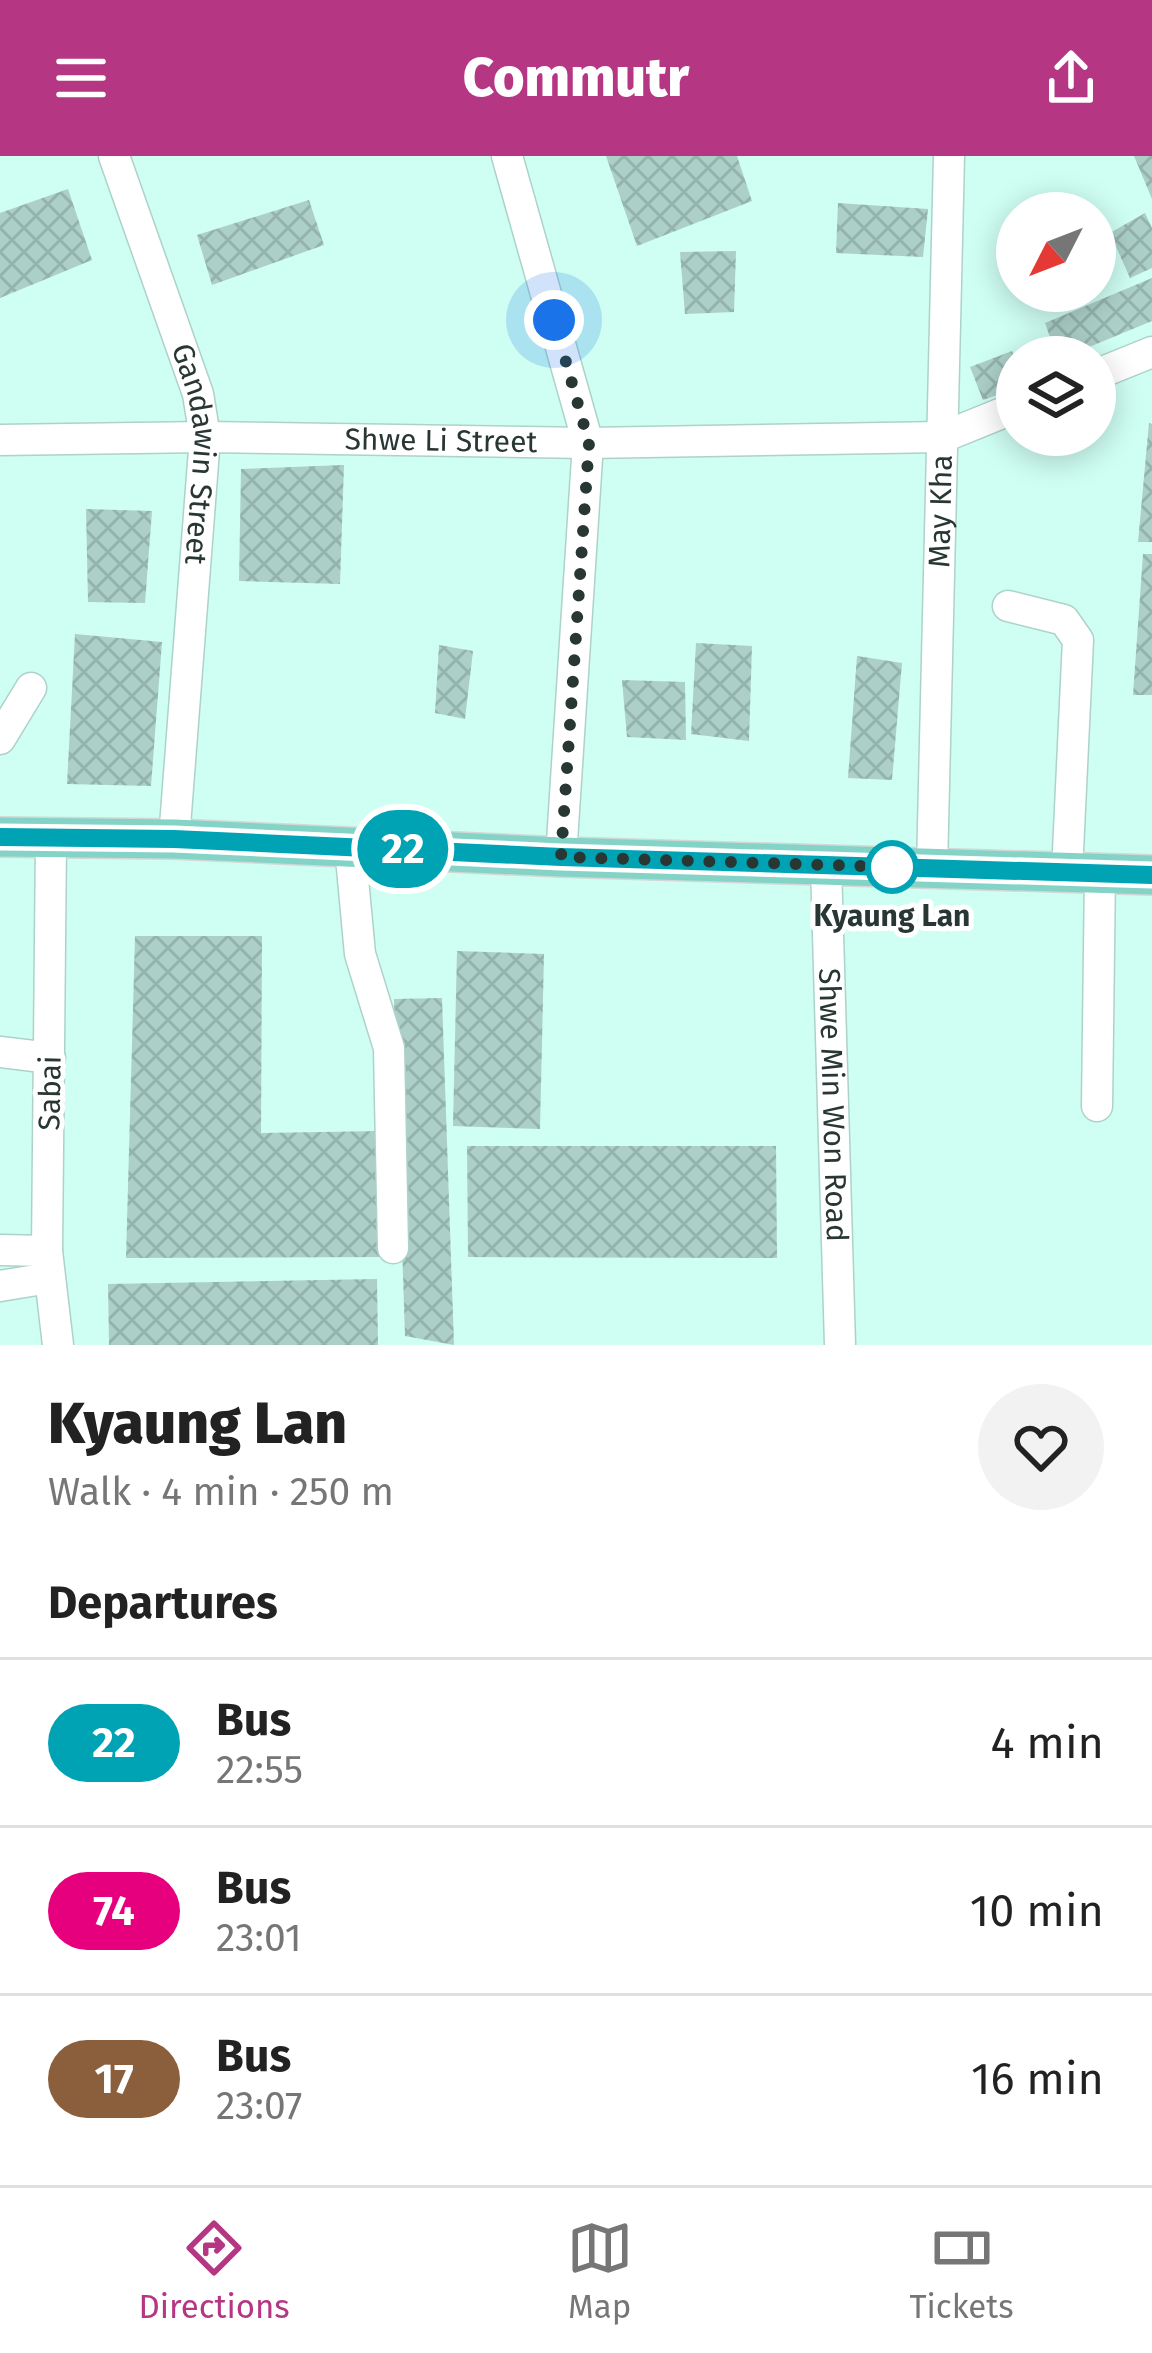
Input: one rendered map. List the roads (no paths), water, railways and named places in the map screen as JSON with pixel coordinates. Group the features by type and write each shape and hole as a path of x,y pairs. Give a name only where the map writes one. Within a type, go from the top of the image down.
{"main road":[{"path":"0,836 1152,875"}],"street":[{"name":"Gandawin Street","path":"114,156 198,394 205,437 174,839"},
{"path":"507,156 589,443 561,857"},
{"name":"May Kha","path":"932,868 949,156"},
{"path":"1116,367 1152,352"},
{"name":"Shwe Li Street","path":"0,440 205,437 589,443 944,437 996,416"},
{"path":"1008,606 1064,620 1078,640 1083,873 1097,1106"},
{"path":"0,739 31,688"},
{"name":"Sabai","path":"51,839 48,1264 58,1345"},
{"path":"350,847 360,954 388,1048 393,1248"},
{"name":"Shwe Min Won Road","path":"826,865 840,1345"},
{"path":"0,1052 50,1058"},
{"path":"0,1250 48,1264"},
{"path":"0,1286 48,1264"}],"place":[{"name":"Kyaung Lan","path":"892,867"}]}
